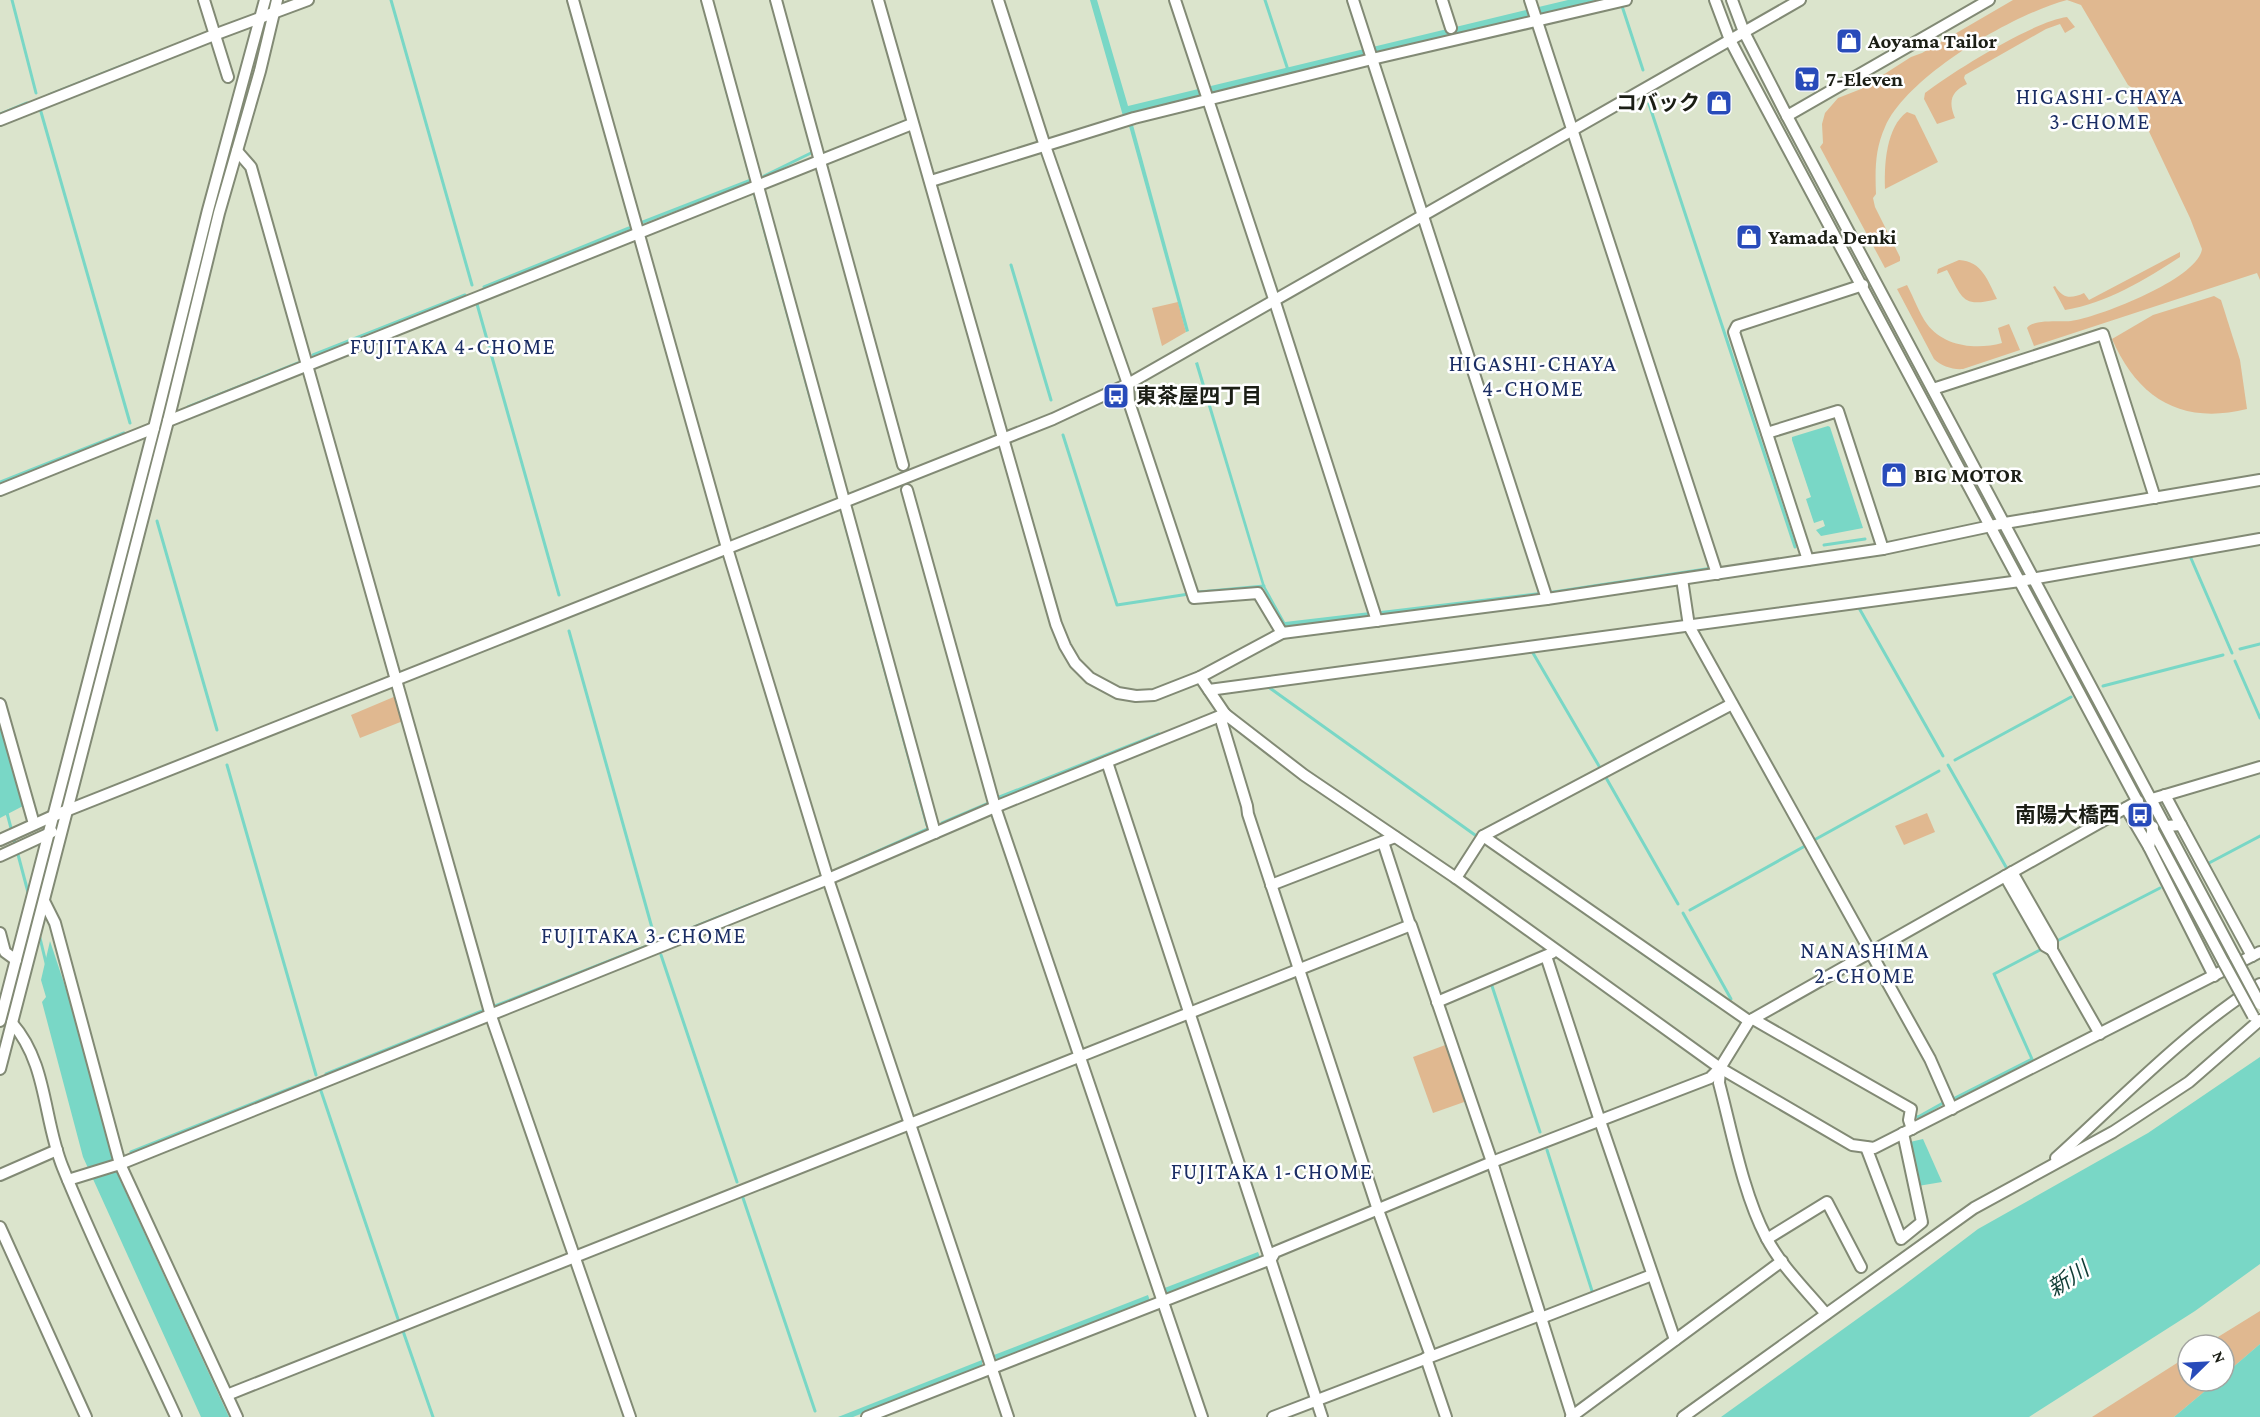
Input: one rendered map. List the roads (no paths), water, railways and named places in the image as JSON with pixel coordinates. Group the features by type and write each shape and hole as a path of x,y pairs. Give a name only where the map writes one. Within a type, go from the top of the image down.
{"street":[{"path":"204,0 228,76"},
{"path":"0,1021 38,875 44,836 53,816 208,210 265,0"},
{"path":"0,1069 168,421 219,213 277,0"},
{"path":"0,120 308,0"},
{"path":"573,0 727,548 828,879 1008,1417"},
{"path":"707,0 935,833"},
{"path":"776,0 903,465"},
{"path":"878,0 1056,624 1075,663 1090,678 1118,693 1136,696 1154,695 1200,677 1282,633 1547,599 1883,549 2005,524 2260,480"},
{"path":"998,0 1045,146 1128,384 1129,402 1194,598 1258,593 1282,633"},
{"path":"1175,0 1377,621"},
{"path":"1353,0 1547,599"},
{"path":"1442,0 1451,28"},
{"path":"931,181 1134,118 1534,11 1626,0"},
{"path":"1683,1417 1974,1208 2113,1132 2189,1082 2257,1021 1730,40 1715,0"},
{"path":"1732,0 1744,32 1787,116 2260,1004"},
{"path":"0,840 67,810 1053,419 1128,384 1800,0"},
{"path":"1787,116 1989,0"},
{"path":"1534,11 1717,574"},
{"path":"168,421 912,124"},
{"path":"237,151 251,167 309,366 490,1016 630,1417"},
{"path":"1808,560 1734,332 1737,326 1863,285"},
{"path":"1933,389 2103,334 2155,498"},
{"path":"1767,433 1838,411 1883,549"},
{"path":"0,490 154,428"},
{"path":"907,490 995,807 1202,1417"},
{"path":"1209,690 2020,581 2260,539"},
{"path":"1682,579 1689,626 1930,1059 1952,1109"},
{"path":"1200,677 1225,714 1304,775 1456,878 1720,1068 1852,1145 1874,1148 2256,954 2165,795"},
{"path":"0,704 34,824"},
{"path":"1456,878 1483,836 1732,704"},
{"path":"68,1180 118,1165 490,1016 1225,714"},
{"path":"1225,714 1222,723 1271,885 1446,1417"},
{"path":"1107,762 1322,1417"},
{"path":"2152,799 2260,766"},
{"path":"867,1417 1271,1259 1275,1252 1492,1162 1710,1078 1720,1068 1751,1020 2138,801"},
{"path":"2126,808 2149,847 2214,976"},
{"path":"2166,826 2181,825"},
{"path":"0,856 63,827"},
{"path":"2149,847 2153,827"},
{"path":"1483,836 1751,1020 1911,1109 1908,1131 1922,1222 1900,1239 1866,1147"},
{"path":"1271,885 1395,837"},
{"path":"1383,842 1492,1162 1572,1417 1782,1261"},
{"path":"2009,874 2052,942 2052,950 2100,1034"},
{"path":"44,901 55,923 118,1165 237,1417"},
{"path":"227,1395 1410,925"},
{"path":"0,933 5,952 16,960"},
{"path":"1437,1002 1546,956 1556,949"},
{"path":"1546,956 1675,1340"},
{"path":"2043,1170 2178,1047 2233,1001 2260,984"},
{"path":"12,1023 22,1034 43,1085 57,1149 68,1180 176,1417"},
{"path":"1720,1068 1719,1083 1754,1210 1767,1239 1782,1261 1826,1314"},
{"path":"0,1175 57,1149"},
{"path":"1767,1239 1827,1202 1861,1267"},
{"path":"0,1227 86,1417"},
{"path":"1273,1417 1428,1357 1652,1275"}],"water":[{"path":"1090,0 1097,0 1128,106 1568,0 1597,0 1123,116"},
{"path":"1133,125 1189,331 1186,332 1129,126"},
{"path":"1198,362 1265,586 1285,622 1370,612 1369,616 1288,627 1282,625 1262,585 1195,363"},
{"path":"1828,426 1863,528 1821,536 1816,530 1825,526 1823,520 1814,523 1806,499 1811,497 1792,437"},
{"path":"1709,567 1708,571 1551,594 1550,591"},
{"path":"1540,592 1539,596 1382,614 1381,611"},
{"path":"0,722 23,806 0,818"},
{"path":"50,941 74,1013 115,1169 229,1417 201,1417 83,1157 42,1002 46,997 41,980"},
{"name":"新川","path":"2260,1057 2260,1264 2195,1311 2029,1417 1721,1417 1978,1229 2148,1133"},
{"path":"1923,1139 1942,1182 1918,1186 1910,1142"},
{"path":"1258,1252 1260,1257 1165,1295 1162,1289"},
{"path":"1148,1295 1150,1301 997,1360 994,1355"},
{"path":"2260,1344 2260,1417 2174,1417 2203,1393 2236,1393 2236,1365"},
{"path":"982,1360 982,1366 853,1417 838,1417"}],"waterway":[{"path":"12,0 36,93"},
{"path":"391,0 472,285"},
{"path":"1265,0 1288,70"},
{"path":"1622,6 1643,70"},
{"path":"643,222 751,180 710,30"},
{"path":"49,95 137,60"},
{"path":"0,114 27,103"},
{"path":"1649,104 1795,547"},
{"path":"41,112 130,423"},
{"path":"764,176 813,152"},
{"path":"754,192 835,488"},
{"path":"484,287 629,228"},
{"path":"1011,265 1051,400"},
{"path":"313,355 465,295"},
{"path":"477,304 559,595"},
{"path":"188,407 298,363"},
{"path":"0,482 124,433"},
{"path":"1063,435 1117,605 1189,594"},
{"path":"844,520 927,825"},
{"path":"157,521 217,730"},
{"path":"1824,545 1865,539"},
{"path":"2190,556 2232,653"},
{"path":"1199,592 1264,586"},
{"path":"1859,608 1943,756"},
{"path":"569,631 654,935"},
{"path":"2240,649 2260,644"},
{"path":"1533,653 1599,766"},
{"path":"2103,686 2223,655"},
{"path":"2235,661 2260,718"},
{"path":"1267,686 1475,835"},
{"path":"1955,760 2071,697"},
{"path":"997,798 1159,734"},
{"path":"227,765 316,1075"},
{"path":"1948,765 2006,867"},
{"path":"1816,839 1939,771"},
{"path":"1605,776 1678,904"},
{"path":"942,823 989,803"},
{"path":"7,813 29,896"},
{"path":"860,859 927,829"},
{"path":"2209,863 2260,836"},
{"path":"1690,910 1805,846"},
{"path":"2057,941 2160,888"},
{"path":"1568,901 1712,1002"},
{"path":"662,940 754,903"},
{"path":"1683,913 1731,999"},
{"path":"39,934 46,963"},
{"path":"495,1006 647,946"},
{"path":"1955,1098 2032,1059 1994,974 2040,950"},
{"path":"661,955 737,1182"},
{"path":"1491,983 1540,1132"},
{"path":"326,1074 482,1011"},
{"path":"131,1152 309,1081"},
{"path":"321,1091 398,1319"},
{"path":"1914,1115 1918,1117 1943,1103"},
{"path":"1547,1150 1593,1294"},
{"path":"742,1195 815,1411"},
{"path":"403,1331 433,1417"}],"place":[{"name":"Aoyama Tailor","path":"1849,41"},
{"name":"7-Eleven","path":"1807,79"},
{"name":"コバック","path":"1719,103"},
{"name":"Yamada Denki","path":"1749,237"},
{"name":"東茶屋四丁目","path":"1116,396"},
{"name":"BIG MOTOR","path":"1894,475"},
{"name":"南陽大橋西","path":"2140,815"}],"district":[{"name":"HIGASHI-CHAYA 3-CHOME","path":"2100,108"},
{"name":"FUJITAKA 4-CHOME","path":"453,346"},
{"name":"HIGASHI-CHAYA 4-CHOME","path":"1533,376"},
{"name":"FUJITAKA 3-CHOME","path":"644,935"},
{"name":"NANASHIMA 2-CHOME","path":"1865,962"},
{"name":"FUJITAKA 1-CHOME","path":"1272,1171"}]}
